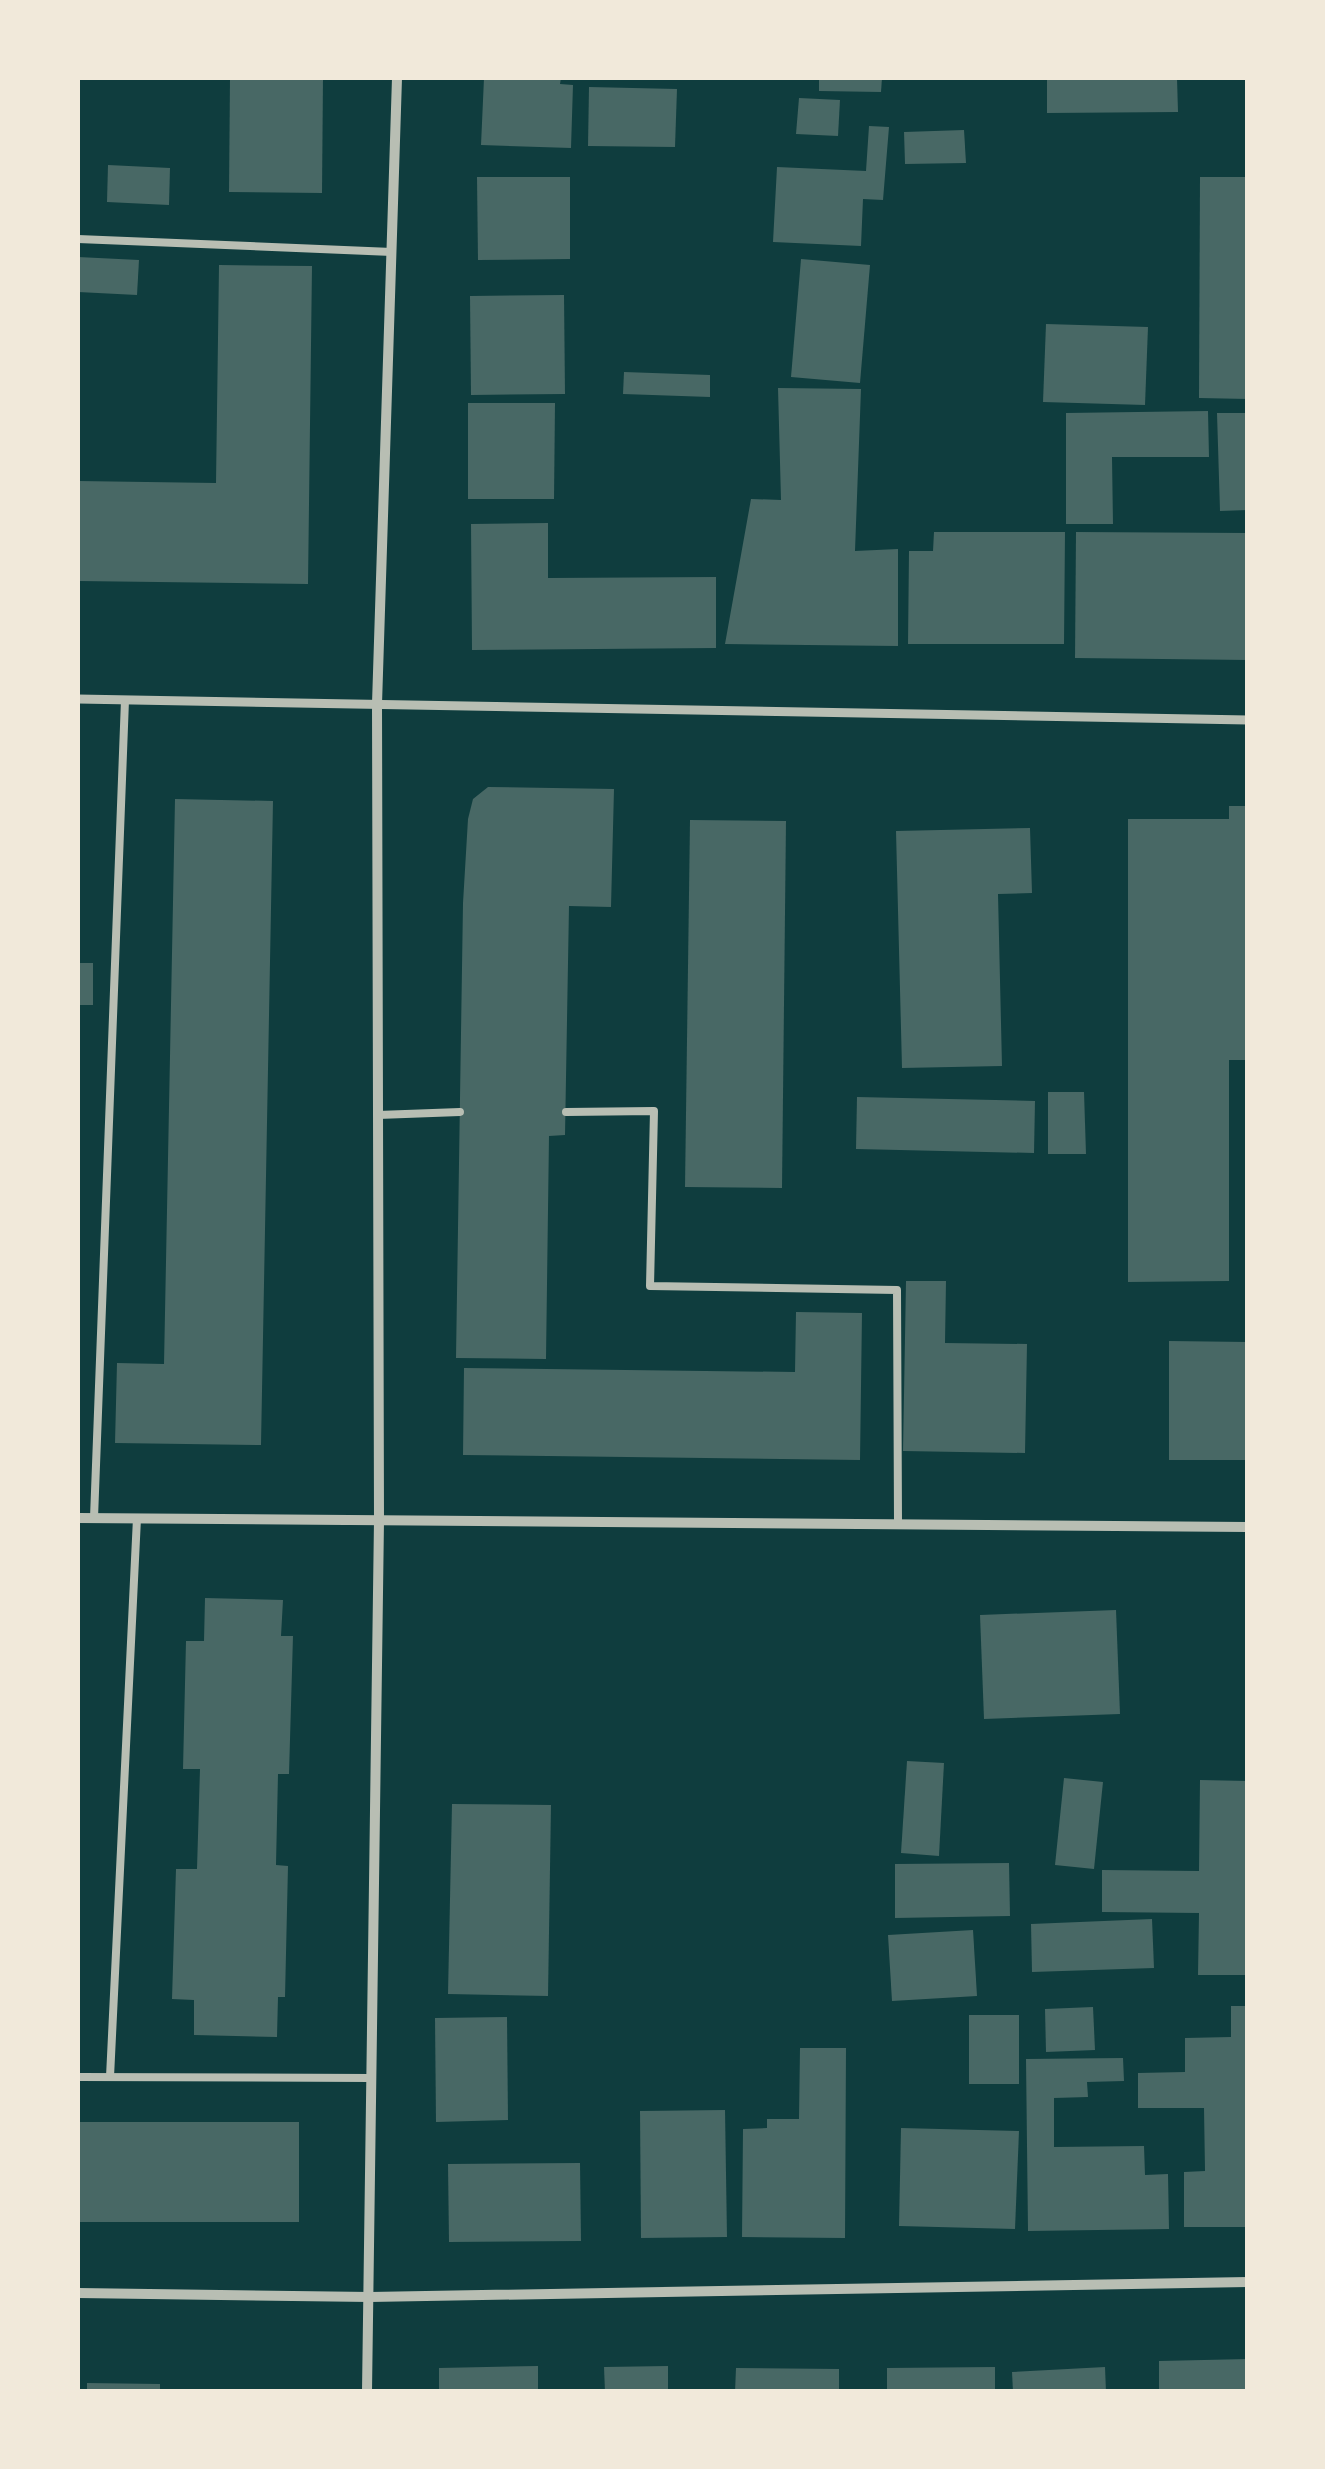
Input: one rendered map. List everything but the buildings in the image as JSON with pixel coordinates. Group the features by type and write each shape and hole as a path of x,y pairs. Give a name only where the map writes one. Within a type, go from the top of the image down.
{"street":[{"path":"367,2392 379,1520 377,704 397,78"},
{"path":"78,700 1248,720"},
{"path":"78,1518 1248,1527"},
{"path":"78,2293 370,2296 1248,2282"}],"lane":[{"path":"78,239 392,252"},
{"path":"94,1518 125,700"},
{"path":"566,1112 654,1111 650,1286 897,1290 898,1522"},
{"path":"378,1116 460,1112"},
{"path":"110,2077 137,1518"},
{"path":"78,2077 371,2078"}]}
